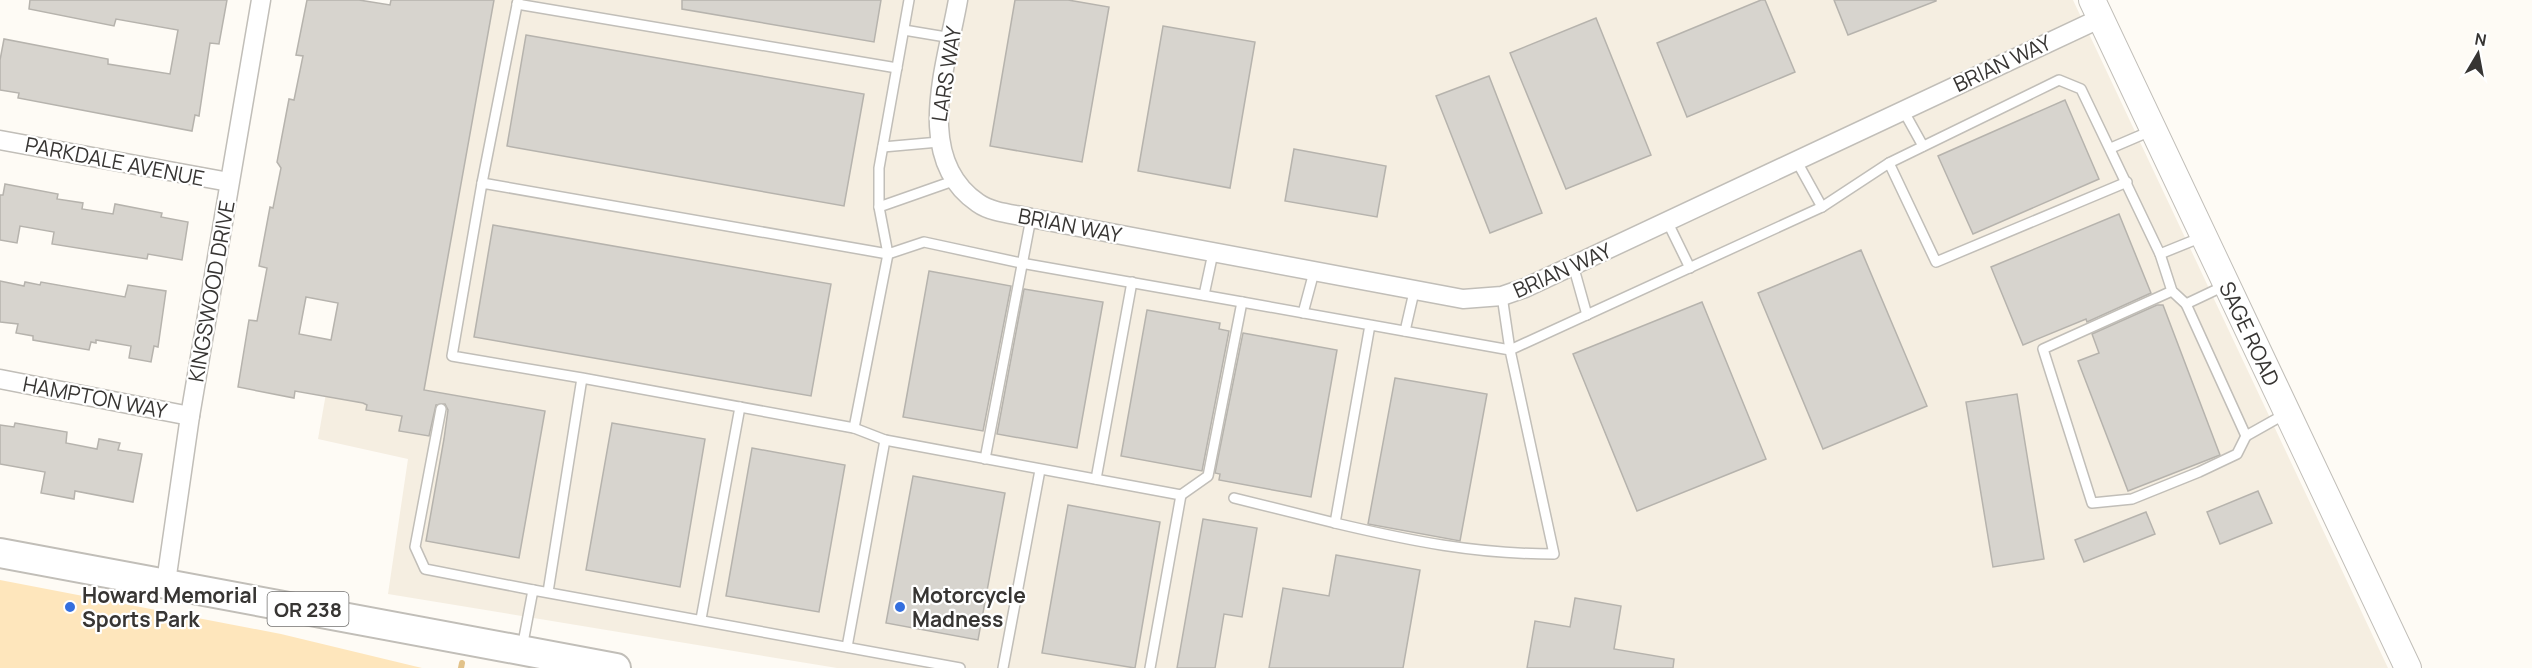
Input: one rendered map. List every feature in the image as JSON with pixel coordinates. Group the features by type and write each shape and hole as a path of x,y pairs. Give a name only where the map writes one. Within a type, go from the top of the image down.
{"main road":[{"name":"SAGE ROAD","path":"2096,9 2408,668"},
{"name":"OR 238","path":"0,553 166,582 616,668"}],"street":[{"name":"KINGSWOOD DRIVE","path":"166,582 190,416 261,0"},
{"name":"LARS WAY","path":"956,180 945,165 937,131 958,0"},
{"name":"BRIAN WAY","path":"956,180 978,203 992,210 1414,291 1463,299 1502,296 1903,110 2096,9"},
{"name":"PARKDALE AVENUE","path":"0,140 230,182"},
{"name":"HAMPTON WAY","path":"0,379 190,416"}],"lane":[{"path":"854,428 888,254 879,207 879,168 909,0"},
{"path":"897,68 518,2 482,183 452,356 854,428 885,440 1182,495"},
{"path":"904,30 952,38"},
{"path":"482,183 888,254 924,242 1021,263 1510,350 1821,207 1889,163 2059,80 2081,89 2160,254 2172,291 2186,304 2246,436"},
{"path":"1903,110 1923,146"},
{"path":"2111,148 2154,129"},
{"path":"883,147 939,142"},
{"path":"1796,160 1821,207"},
{"path":"1889,163 1936,262 2127,182"},
{"path":"879,207 956,180"},
{"path":"985,459 1031,218"},
{"path":"1666,221 1690,268"},
{"path":"2160,254 2204,236"},
{"path":"1204,295 1213,253"},
{"path":"1573,265 1587,315"},
{"path":"1303,313 1314,272"},
{"path":"1096,479 1132,282"},
{"path":"2186,304 2226,285"},
{"path":"1405,331 1414,291"},
{"path":"2172,291 2043,349 2092,502 2132,499 2199,472 2237,454 2246,436 2288,413"},
{"path":"1234,498 1413,542 1498,554 1554,554 1510,350 1502,296"},
{"path":"1150,668 1182,495 1208,476 1242,302"},
{"path":"1335,523 1370,325"},
{"path":"548,592 582,378"},
{"path":"700,619 740,407"},
{"path":"441,409 415,546 425,569 960,668"},
{"path":"847,647 885,440"},
{"path":"1003,668 1040,470"},
{"path":"521,650 533,590"}],"shaded area":[{"path":"395,0 2073,0 2388,668 837,668 388,594 408,459 318,439"},
{"name":"Howard Memorial Sports Park","path":"0,580 281,634 422,668 0,668"}],"building":[{"path":"30,0 227,0 219,44 210,43 199,116 195,115 192,131 18,98 19,93 0,90 0,60 4,39 108,59 108,64 170,74 178,30 116,19 114,26 29,9"},
{"path":"307,0 359,0 390,5 391,0 494,0 424,390 545,411 519,558 426,541 444,439 448,410 445,404 436,405 429,436 399,431 402,416 366,410 367,405 363,403 295,391 294,398 238,387 249,320 257,321 267,268 259,266 270,207 273,208 281,168 277,162 289,99 294,100 303,56 296,55","holes":["306,297 338,303 331,340 299,334"]},
{"path":"682,0 881,0 874,42 682,9"},
{"path":"1015,0 1068,0 1109,7 1082,162 990,146"},
{"path":"1765,0 1795,72 1687,117 1657,43"},
{"path":"1834,0 1936,0 1936,1 1848,35"},
{"path":"1596,18 1651,155 1566,189 1510,53"},
{"path":"1163,26 1255,42 1230,188 1138,171"},
{"path":"526,35 864,94 844,206 507,146"},
{"path":"1489,76 1542,213 1490,233 1436,96"},
{"path":"2065,100 2099,179 1973,234 1938,156"},
{"path":"1294,149 1386,166 1377,217 1285,201"},
{"path":"5,184 58,194 57,199 83,203 82,209 113,214 115,204 162,213 161,217 188,222 182,260 148,254 147,259 52,244 54,232 20,226 17,243 0,240 0,195 3,195"},
{"path":"2119,214 2151,293 2087,322 2086,319 2023,345 1991,267"},
{"path":"493,225 831,284 811,396 474,337"},
{"path":"1861,250 1927,406 1823,449 1758,293"},
{"path":"929,271 1011,286 983,431 903,417"},
{"path":"0,281 24,286 25,282 40,285 41,282 125,297 128,285 166,291 158,347 154,346 151,362 129,358 131,346 96,340 96,343 91,342 89,350 33,340 33,336 16,333 18,324 0,322"},
{"path":"1024,289 1103,302 1077,448 997,434"},
{"path":"1702,302 1766,459 1637,511 1573,354"},
{"path":"2157,305 2163,305 2220,455 2128,491 2078,361 2099,353 2092,334"},
{"path":"1147,310 1220,323 1219,329 1229,331 1202,471 1121,456"},
{"path":"1243,333 1337,350 1311,497 1219,480 1220,474 1215,473"},
{"path":"1395,378 1487,394 1460,541 1368,524"},
{"path":"2017,394 2044,559 1993,567 1966,402"},
{"path":"15,423 67,432 66,443 97,449 99,439 120,443 118,450 142,454 133,502 75,491 74,499 41,493 45,472 0,464 0,425 14,427"},
{"path":"612,423 705,439 680,587 586,570"},
{"path":"752,448 845,465 819,612 726,596"},
{"path":"913,476 1005,493 978,640 886,623"},
{"path":"2258,491 2272,523 2220,544 2207,512"},
{"path":"1068,505 1160,522 1135,668 1042,653"},
{"path":"2146,512 2155,534 2084,562 2075,540"},
{"path":"1203,519 1257,528 1242,617 1224,614 1215,668 1177,668"},
{"path":"1336,555 1420,570 1403,668 1269,668 1283,588 1329,596"},
{"path":"1575,598 1621,606 1614,649 1674,659 1673,668 1527,668 1535,621 1570,627"}],"waterway":[{"path":"461,668 462,663"}],"place":[{"name":"Howard Memorial Sports Park","path":"70,607"},
{"name":"Motorcycle Madness","path":"900,607"}]}
